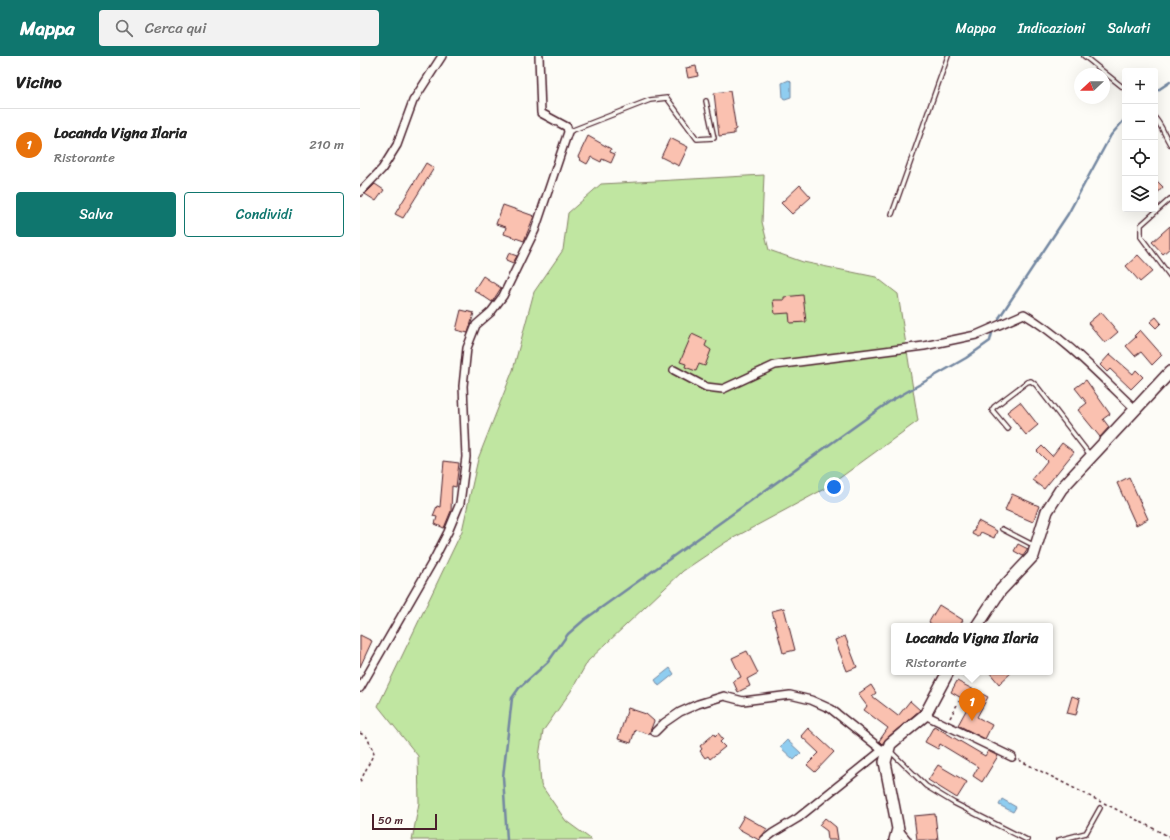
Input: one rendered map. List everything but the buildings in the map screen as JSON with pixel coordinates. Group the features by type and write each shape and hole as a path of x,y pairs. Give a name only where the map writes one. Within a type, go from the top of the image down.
{"street":[{"path":"360,192 382,169 397,146 413,101 442,56"},
{"path":"360,688 433,561 448,532 460,503 466,457 463,386 467,348 476,325 491,312 503,296 535,230 568,132 567,127 541,113 538,56"},
{"path":"674,370 706,388 724,389 774,365 924,346 976,335 1024,314 1041,324 1076,353 1135,410"},
{"path":"979,623 1000,592 1033,556 1047,511 1061,489 1170,372"},
{"path":"764,840 798,818 887,748 925,715 946,675"},
{"path":"655,732 664,723 680,712 698,704 724,696 743,701 790,695 811,700 831,709 887,748"},
{"path":"925,715 1012,757"},
{"path":"887,748 885,762 896,835 907,840"}],"lane":[{"path":"892,214 948,56"},
{"path":"1084,56 1122,87"},
{"path":"568,132 650,100 666,98 697,139 707,140 714,138 706,101"},
{"path":"1158,121 1162,125 1170,144"},
{"path":"1170,199 1141,225 1140,231 1141,237 1170,276"},
{"path":"1008,429 992,410 1027,382 1031,381 1036,385 1091,456"},
{"path":"1002,529 1036,546"},
{"path":"887,748 926,786 954,803 1027,840"},
{"path":"1059,840 1086,832 1100,808"}],"path":[{"path":"946,725 958,701"},
{"path":"360,733 367,736 374,753 360,782"},
{"path":"1012,757 1170,837"}],"green space":[{"path":"764,175 762,222 769,250 803,262 876,277 898,294 918,421 826,488 726,542 683,571 588,661 571,691 543,731 539,756 541,785 566,821 592,840 412,840 419,803 418,756 378,706 462,531 478,459 513,370 534,292 563,250 568,213 601,184"}],"water":[{"path":"789,80 791,82 791,97 785,99 783,98 782,83"},
{"path":"670,668 674,674 659,686 655,680"},
{"path":"787,740 801,753 794,760 780,747"},
{"path":"1002,799 1016,807 1013,812 999,805"}],"waterway":[{"path":"1158,90 1170,82"},
{"path":"999,318 1068,214 1111,135 1122,122"},
{"path":"507,840 503,777 512,698 519,688 548,662 568,634 584,620 889,402 966,358 990,341 992,333"}],"place":[{"name":"Locanda Vigna Ilaria","path":"972,721"}]}
